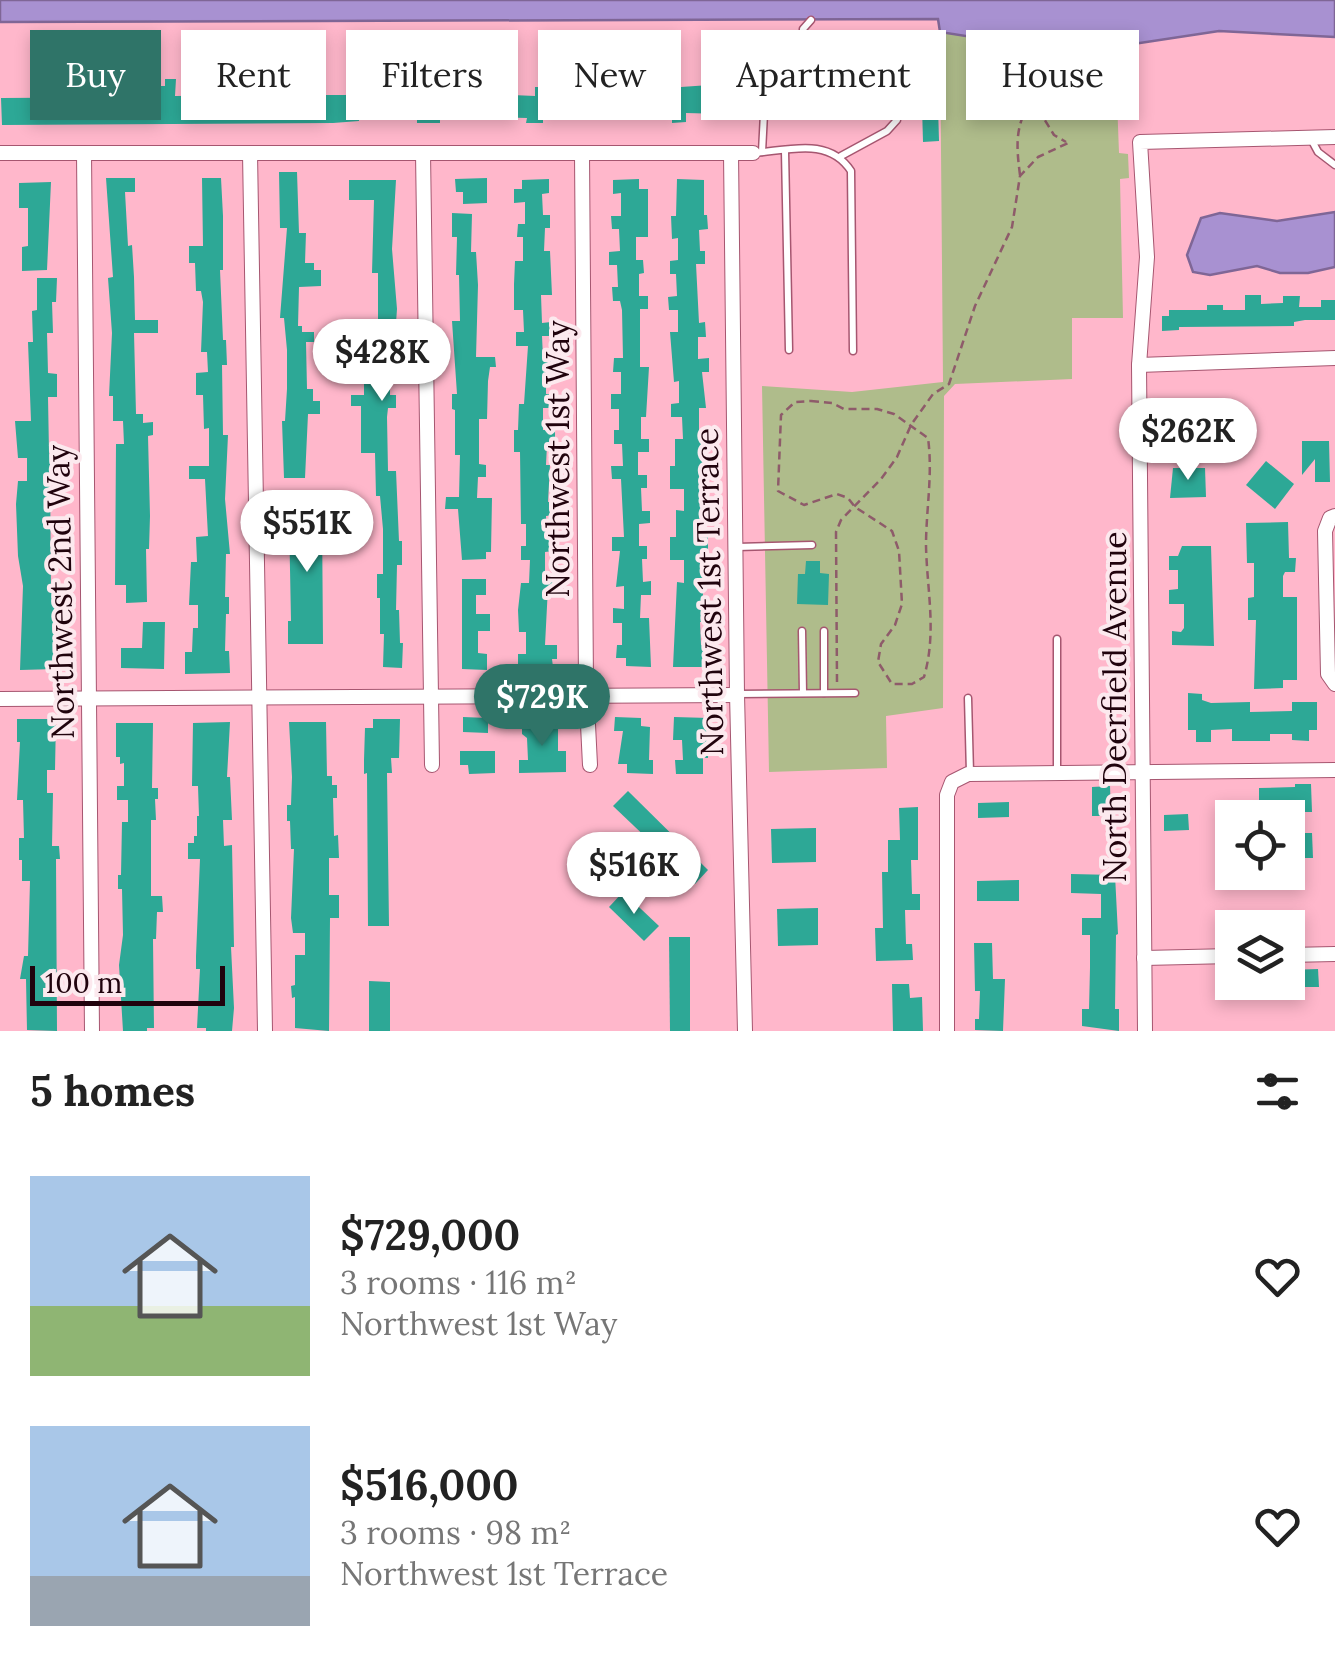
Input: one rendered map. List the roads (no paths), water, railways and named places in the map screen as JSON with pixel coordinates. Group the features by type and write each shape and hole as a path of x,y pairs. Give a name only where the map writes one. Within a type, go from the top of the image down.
{"street":[{"path":"1311,138 1335,137"},
{"name":"North Deerfield Avenue","path":"1145,1031 1140,365 1147,258 1140,142 1311,138"},
{"path":"0,153 758,152"},
{"name":"Northwest 2nd Way","path":"84,153 92,1031"},
{"path":"250,153 265,1031"},
{"path":"423,153 432,765"},
{"name":"Northwest 1st Way","path":"582,153 586,694 590,765"},
{"name":"Northwest 1st Terrace","path":"731,153 737,694 746,1031"},
{"path":"1140,365 1335,358"},
{"path":"1332,517 1325,532 1328,674 1335,684"},
{"path":"0,698 737,694"},
{"path":"947,1031 947,796 952,782 970,774 1335,770"},
{"path":"1305,955 1335,954"},
{"path":"1144,958 1215,956"}],"lane":[{"path":"802,30 811,20"},
{"path":"762,120 758,152 824,148 841,156 850,171 853,352"},
{"path":"841,156 887,130 896,120"},
{"path":"1311,138 1318,152 1335,165"},
{"path":"785,151 789,350"},
{"path":"736,547 812,545"},
{"path":"802,631 803,693"},
{"path":"824,631 824,693"},
{"path":"1057,772 1058,638"},
{"path":"737,694 854,693"},
{"path":"968,698 970,774"}]}
